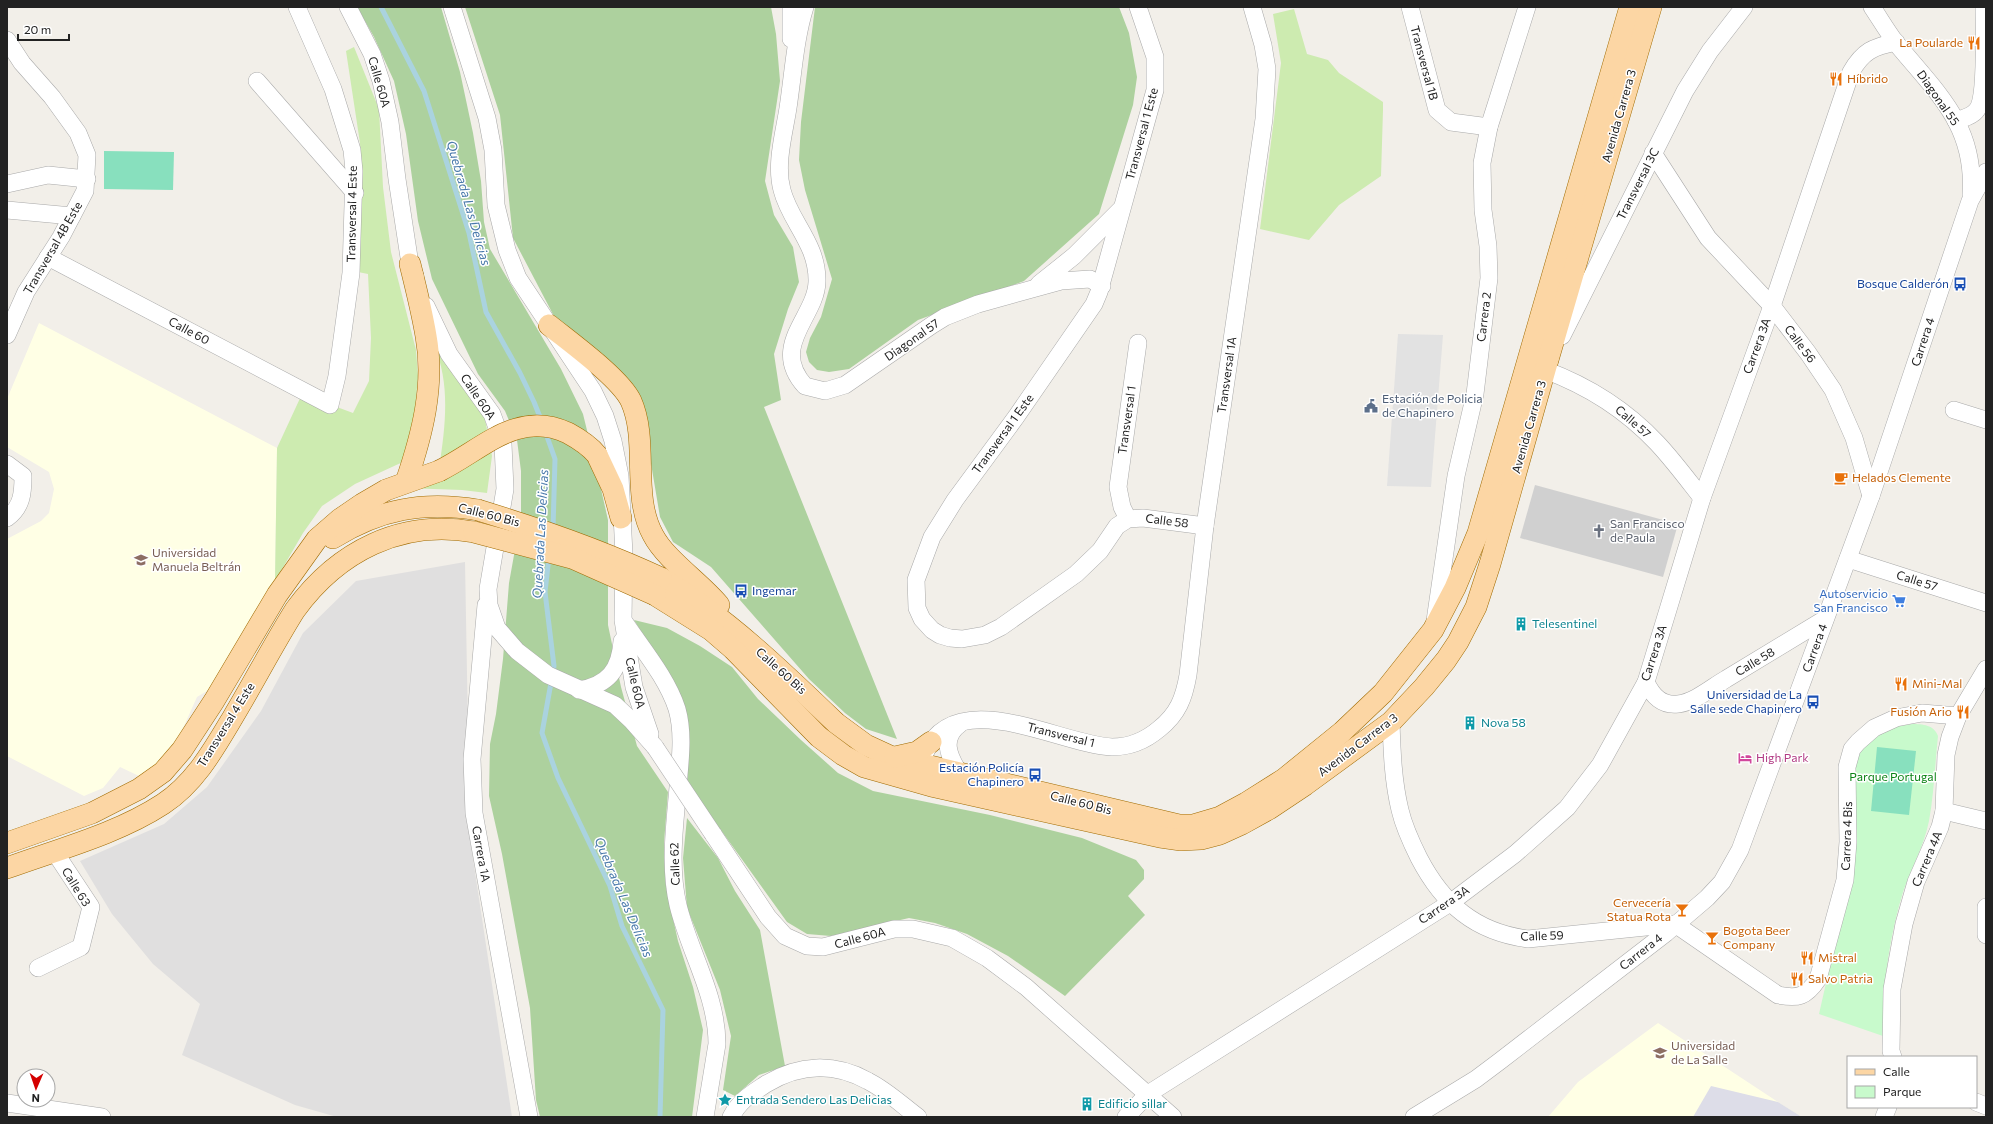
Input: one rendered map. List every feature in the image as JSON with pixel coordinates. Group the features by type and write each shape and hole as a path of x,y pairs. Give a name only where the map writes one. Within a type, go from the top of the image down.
{"main road":[{"name":"Avenida Carrera 3","path":"1284,780 1342,732 1383,693 1434,630 1455,588 1478,533 1630,7"},
{"name":"Avenida Carrera 3","path":"1305,785 1391,722 1424,688 1458,642 1476,607 1490,564 1651,7"},
{"path":"406,482 423,428 427,397 428,368 426,337 410,264"},
{"path":"549,325 603,369 625,391 631,401 636,422 644,504 647,522 653,535 661,547 714,600 754,647"},
{"path":"294,574 306,554 318,539 340,519 368,500 406,482 439,471 465,457 492,438 509,431 525,427 539,426 563,431 592,448 611,482 621,518"},
{"name":"Calle 60 Bis","path":"294,574 316,550 349,528 373,517 408,508 434,506 454,506 478,510 570,539 614,556 658,586 733,649 819,737 843,755 864,767 931,786 1144,834 1181,840 1201,839 1220,834 1269,809 1305,785"},
{"name":"Calle 60 Bis","path":"321,579 357,552 393,535 436,528 474,532 572,558 658,586 705,606 754,647 850,734 866,745 892,757 1179,825 1193,825 1220,817 1246,804 1284,780"},
{"name":"Transversal 4 Este","path":"7,843 92,813 139,789 163,772 182,750 214,701 277,595 294,574"},
{"name":"Transversal 4 Este","path":"7,868 103,834 164,803 185,786 215,749 294,610 306,594 321,579"},
{"path":"892,757 917,752 931,742"}],"street":[{"name":"Transversal 4 Este","path":"298,7 334,89 352,150 355,193 349,289 337,376 330,405"},
{"name":"Calle 60A","path":"348,7 372,54 381,81 390,122 396,179 410,264 434,325 449,354 492,414 503,444 505,466 503,504 488,589 491,611 497,628 517,651 537,668 579,690 615,705 632,721 655,747 761,907 776,928 785,936 807,946 823,947 894,929 913,929 952,938 987,958 1026,987 1173,1117"},
{"name":"Calle 60A","path":"452,7 487,118 493,150 496,204 507,250 518,278 593,391 605,416 618,460 624,554 623,630 634,687 655,747"},
{"path":"791,7 791,85"},
{"path":"791,85 805,7"},
{"name":"Transversal 1 Este","path":"1128,518 1117,526 1100,550 1076,574 1001,627 985,635 962,639 940,635 932,630 922,619 917,608 916,580 932,537 955,500 1016,417 1094,304 1102,286 1121,208 1152,102 1156,76 1153,48 1138,7"},
{"name":"Transversal 1A","path":"1155,733 1168,722 1180,707 1185,694 1205,526 1264,118 1266,69 1263,45 1252,7"},
{"name":"Transversal 1B","path":"1410,7 1437,110 1451,122 1489,128"},
{"name":"Carrera 2","path":"1434,630 1456,476 1475,394 1489,278 1488,246 1483,210 1482,163 1489,128 1527,7"},
{"name":"Transversal 3C","path":"1545,370 1685,91 1710,51 1744,7"},
{"name":"Diagonal 55","path":"1872,7 1896,42 1933,86 1956,120 1966,140 1971,160 1970,201"},
{"path":"1956,120 1967,117 1976,111 1981,103 1985,84 1984,7"},
{"name":"Transversal 4B Este","path":"7,40 22,63 52,98 78,132 87,155 85,191 72,216 26,292 9,326"},
{"name":"Carrera 3A","path":"1126,1117 1148,1094 1450,903 1515,854 1567,808 1600,765 1646,682 1702,498 1772,306 1851,72 1857,61 1874,47 1896,42"},
{"path":"257,81 355,193"},
{"name":"Diagonal 57","path":"791,85 780,178 785,199 810,247 815,262 817,282 812,300 794,339 793,362 798,378 805,386 825,391 836,389 857,378 945,317 978,304 1033,288 1072,279 1090,279 1102,286"},
{"name":"Calle 56","path":"1653,153 1708,238 1772,306 1808,353 1833,390 1854,438 1871,496"},
{"path":"1970,201 1986,172"},
{"path":"7,184 48,175 86,179"},
{"name":"Carrera 4","path":"1414,1117 1476,1079 1500,1061 1675,924 1707,898 1722,882 1740,850 1871,496 1970,201"},
{"name":"Diagonal 57","path":"1033,288 1074,256 1121,208"},
{"path":"7,210 72,216"},
{"name":"Calle 60","path":"48,257 330,405"},
{"name":"Transversal 1","path":"1128,518 1122,507 1118,487 1138,343"},
{"name":"Calle 57","path":"1545,370 1592,390 1622,411 1657,443 1702,498"},
{"path":"1954,410 1986,420"},
{"path":"7,464 22,476 23,493 15,512 7,518"},
{"name":"Calle 58","path":"1128,518 1143,518 1205,526"},
{"name":"Calle 57","path":"1848,559 1986,603"},
{"name":"Carrera 1A","path":"488,589 472,759 474,813 529,1117"},
{"name":"Calle 58","path":"1646,682 1651,693 1658,700 1668,704 1678,704 1705,692 1826,619"},
{"path":"579,690 600,684 609,678 619,658 623,630"},
{"name":"Calle 62","path":"623,630 665,683 672,695 679,719 681,750 675,833 675,879 678,904 706,987 717,1032 717,1044 705,1117"},
{"name":"Carrera 4A","path":"1892,1056 1890,1051 1892,989 1904,924 1916,882 1940,827 1944,810 1946,755 1950,737 1958,716 1986,668"},
{"name":"Carrera 4 Bis","path":"1675,924 1778,995 1791,998 1802,996 1812,989 1818,979 1845,880 1848,842 1847,767 1852,749 1870,732 1896,718 1922,713 1958,716"},
{"name":"Transversal 1","path":"921,764 931,742 945,729 964,722 982,720 1029,726 1094,744 1112,747 1126,746 1146,739 1155,733"},
{"path":"960,774 952,761 947,748 952,732 964,722"},
{"name":"Calle 59","path":"1391,722 1394,781 1406,831 1423,865 1438,889 1450,903 1468,918 1491,930 1512,937 1528,939 1675,924"},
{"path":"921,764 924,775 931,786"},
{"path":"1944,810 1986,821"},
{"name":"Calle 63","path":"38,968 81,947 91,907 54,851"},
{"path":"1986,907 1986,935"},
{"path":"731,1117 738,1105 752,1094 774,1080 808,1067 846,1071 869,1081 918,1117"},
{"path":"7,1103 101,1117"}],"shaded area":[{"name":"Universidad Manuela Beltrán","path":"39,323 277,448 275,581 210,689 197,697 175,746 157,764 139,776 120,767 103,788 84,796 7,756 7,539 41,521 49,513 54,489 49,472 7,447 7,399"},
{"path":"1398,334 1443,335 1431,487 1387,486"},
{"name":"San Francisco de Paula","path":"1535,485 1678,524 1663,577 1520,538"},
{"path":"465,562 470,839 512,1117 337,1117 295,1105 182,1055 200,1004 153,964 112,914 80,861 164,824 207,787 261,711 303,633 356,581"},
{"name":"Universidad de La Salle","path":"1658,1023 1802,1117 1548,1117 1578,1082"},
{"path":"1711,1086 1778,1102 1802,1117 1693,1117"}],"green space":[{"path":"357,7 441,7 460,72 473,133 481,181 484,222 490,249 561,369 583,414 608,520 608,625 621,687 637,746 668,792 664,843 666,887 678,941 693,987 703,1030 692,1117 540,1117 536,1100 530,1008 502,854 489,796 490,744 496,714 503,659 509,583 521,516 521,471 517,440 505,411 478,374 432,279 418,221 406,134 394,81 374,37"},
{"path":"465,7 771,7 776,34 780,81 765,181 774,215 793,247 799,282 788,309 774,354 781,400 764,407 897,739 866,729 845,713 809,679 711,567 673,542 660,517 641,404 556,320 513,238 500,115"},
{"path":"815,7 1119,7 1129,33 1137,77 1133,105 1099,214 1024,281 918,320 849,369 829,372 817,370 809,362 806,352 810,338 821,317 832,279 805,190 799,160 801,122"},
{"path":"1294,9 1307,54 1328,60 1339,73 1383,102 1381,176 1339,205 1309,240 1260,229 1281,63 1273,14"},
{"path":"354,47 379,109 383,187 391,252 416,350 418,376 414,421 405,461 355,484 322,506 303,533 275,581 277,448 302,394 353,413 369,381 371,338 368,274 358,272 362,183 360,143 346,51"},
{"path":"104,151 174,152 173,190 104,189"},
{"path":"427,331 485,419 492,456 487,493 462,490 405,488 437,482 442,452 445,420 445,389 439,359"},
{"path":"634,620 667,628 700,646 732,667 758,699 838,773 873,791 990,815 1082,838 1136,860 1144,870 1144,879 1128,896 1145,915 1065,996 1008,956 967,934 935,923 909,918 831,936 807,934 787,922 687,783 688,739 685,706 665,669"},
{"name":"Parque Portugal","path":"1912,724 1931,727 1938,736 1933,790 1927,830 1903,892 1890,945 1885,982 1883,1036 1819,1014 1853,864 1852,779 1857,757 1865,746 1888,728"},
{"path":"1877,747 1916,751 1909,815 1871,811"},
{"path":"687,818 718,858 735,891 760,930 785,1066 759,1075 735,1096 723,1090 731,1036 720,990 687,908 683,858"}],"waterway":[{"name":"Quebrada Las Delicias","path":"381,7 424,91 469,233 486,312 520,373 542,422"},
{"name":"Quebrada Las Delicias","path":"545,431 555,459 553,529"},
{"name":"Quebrada Las Delicias","path":"549,557 545,592 554,666 542,733 558,778 610,886 622,926 663,1010 660,1117"}],"place":[{"name":"La Poularde","path":"1974,43"},
{"name":"Híbrido","path":"1836,79"},
{"name":"Bosque Calderón","path":"1960,284"},
{"name":"Estación de Policia de Chapinero","path":"1371,406"},
{"name":"Helados Clemente","path":"1841,478"},
{"name":"San Francisco de Paula","path":"1599,531"},
{"name":"Universidad Manuela Beltrán","path":"141,560"},
{"name":"Ingemar","path":"741,591"},
{"name":"Autoservicio San Francisco","path":"1899,601"},
{"name":"Telesentinel","path":"1521,624"},
{"name":"Mini-Mal","path":"1901,684"},
{"name":"Universidad de La Salle sede Chapinero","path":"1813,702"},
{"name":"Fusión Ario","path":"1963,712"},
{"name":"Nova 58","path":"1470,723"},
{"name":"High Park","path":"1745,758"},
{"name":"Estación Policía Chapinero","path":"1035,775"},
{"name":"Cervecería Statua Rota","path":"1682,910"},
{"name":"Bogota Beer Company","path":"1712,938"},
{"name":"Mistral","path":"1807,958"},
{"name":"Salvo Patria","path":"1797,979"},
{"name":"Universidad de La Salle","path":"1660,1053"},
{"name":"Entrada Sendero Las Delicias","path":"725,1100"},
{"name":"Edificio sillar","path":"1087,1104"}]}
